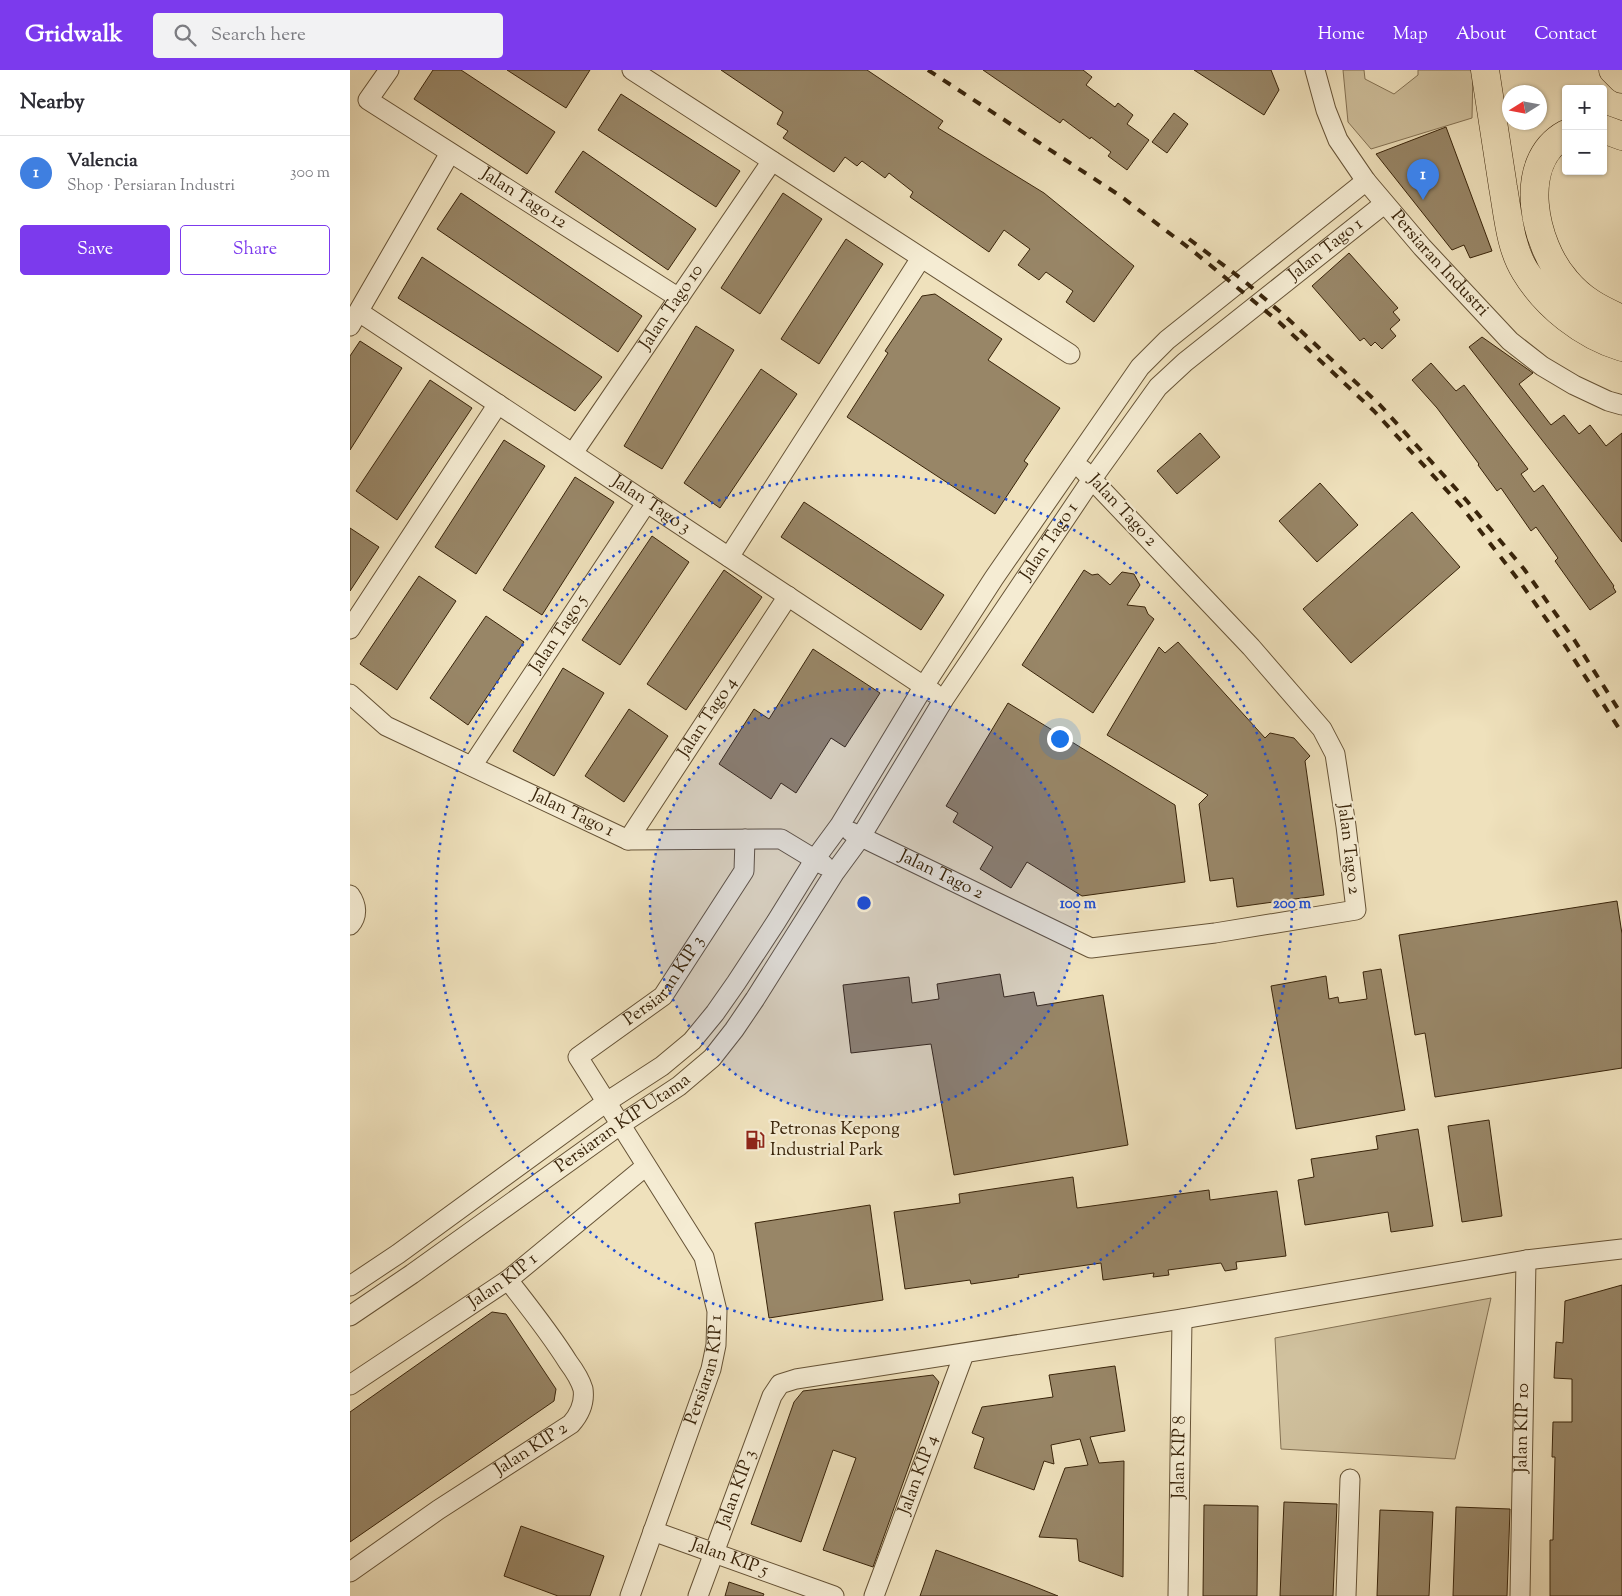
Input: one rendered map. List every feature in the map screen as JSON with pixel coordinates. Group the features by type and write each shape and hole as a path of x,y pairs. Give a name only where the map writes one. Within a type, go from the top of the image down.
{"highway":[{"path":"1485,70 1512,239 1524,270 1548,302 1567,317 1608,342 1622,347"},
{"path":"1613,70 1622,79"},
{"path":"1606,130 1622,136"},
{"path":"1562,136 1556,140 1544,154 1537,172 1534,198 1542,237 1551,261 1565,281 1586,301 1622,319"}],"street":[{"name":"Jalan Tago 12","path":"389,70 368,100 679,298"},
{"path":"632,70 1070,354"},
{"name":"Persiaran Industri","path":"1315,70 1326,110 1338,140 1384,204 1510,341 1542,366 1574,385 1608,401 1622,405"},
{"path":"355,319 450,152"},
{"name":"Jalan Tago 10","path":"573,453 772,161"},
{"name":"Jalan Tago 1","path":"815,859 840,825 924,686 994,578 1140,367 1168,340 1366,181"},
{"name":"Jalan Tago 1","path":"350,694 386,726 628,840 781,839 835,872 860,838 944,699 1092,479 1158,387 1185,362 1384,204"},
{"path":"729,557 921,258"},
{"name":"Jalan Tago 3","path":"355,319 498,404 944,699"},
{"path":"350,629 498,404"},
{"name":"Jalan Tago 2","path":"840,825 860,838 1091,948 1216,933 1356,910 1335,754 1322,729 1250,647 1074,462"},
{"name":"Jalan Tago 5","path":"472,766 647,502"},
{"name":"Jalan Tago 4","path":"628,840 788,596"},
{"name":"Persiaran KIP 3","path":"606,1103 578,1057 663,996 744,871 745,839"},
{"name":"Persiaran KIP Utama","path":"350,1286 398,1254 606,1103 662,1066 692,1041 736,983 815,859"},
{"name":"Persiaran KIP Utama","path":"350,1316 412,1274 620,1125 679,1086 712,1058 755,999 835,872"},
{"path":"350,895 356,908 356,916 350,926"},
{"name":"Persiaran KIP 1","path":"606,1103 704,1257 717,1311 716,1345 711,1369 630,1596"},
{"name":"Jalan KIP 1","path":"350,1385 508,1280 646,1166"},
{"path":"964,1354 1526,1260 1622,1249"},
{"name":"Jalan KIP 10","path":"1520,1596 1526,1260"},
{"name":"Jalan KIP 2","path":"350,1572 438,1510 571,1424 579,1415 583,1391 580,1380 554,1340 508,1280"},
{"name":"Jalan KIP 8","path":"1178,1596 1182,1319"},
{"name":"Jalan KIP 3","path":"698,1596 772,1396 780,1384 796,1379 964,1354"},
{"name":"Jalan KIP 4","path":"874,1596 964,1354"},
{"path":"1346,1596 1350,1480"},
{"name":"Jalan KIP 5","path":"653,1531 834,1596"}],"shaded area":[{"path":"1343,70 1364,70 1365,79 1394,94 1418,75 1418,70 1473,70 1472,118 1371,149 1348,122"},
{"path":"1491,1298 1455,1459 1281,1449 1275,1338"}],"building":[{"path":"433,70 461,70 555,132 527,174 414,99"},
{"path":"507,70 590,70 566,108"},
{"path":"721,70 867,70 943,121 938,128 1044,193 1134,266 1094,322 1066,302 1073,291 1046,272 1039,280 1018,265 1030,249 1004,230 989,252 910,197 913,192 889,173 885,178 862,161 857,166 845,157 834,172 783,138 788,131 777,124 783,112"},
{"path":"983,70 1083,70 1092,77 1086,85 1115,107 1118,103 1133,115 1127,124 1149,140 1127,170 1108,156 1111,152 1091,137 1090,139 1063,119 1060,123"},
{"path":"1194,70 1271,70 1279,90 1264,115"},
{"path":"621,94 740,171 716,207 598,130"},
{"path":"1174,113 1188,124 1167,153 1152,142"},
{"path":"1446,127 1492,251 1470,258 1464,245 1452,250 1376,154"},
{"path":"583,151 696,229 668,270 555,192"},
{"path":"461,193 642,316 618,352 437,229"},
{"path":"783,193 822,219 760,314 721,288"},
{"path":"846,239 883,264 819,364 781,339"},
{"path":"1349,253 1398,308 1393,312 1400,320 1390,329 1396,336 1382,349 1375,342 1371,346 1364,338 1360,341 1312,286"},
{"path":"422,257 602,377 575,411 398,298"},
{"path":"935,294 1002,339 988,360 1060,408 1024,461 1028,464 995,514 847,417 888,353 885,351 922,296"},
{"path":"696,326 734,350 662,469 624,446"},
{"path":"1482,337 1533,373 1519,384 1551,425 1564,415 1579,434 1590,425 1606,446 1622,433 1622,542 1469,347"},
{"path":"360,341 402,368 350,450 350,356"},
{"path":"1431,363 1456,391 1464,385 1528,469 1521,474 1534,492 1543,485 1614,586 1616,592 1590,610 1555,561 1558,558 1536,527 1531,531 1501,488 1497,491 1437,408 1412,380"},
{"path":"761,369 797,394 720,508 684,483"},
{"path":"430,380 472,408 397,520 356,491"},
{"path":"1200,433 1220,457 1177,494 1157,471"},
{"path":"504,440 545,466 476,574 435,547"},
{"path":"575,477 614,502 542,615 503,590"},
{"path":"1320,483 1358,525 1317,562 1279,521"},
{"path":"804,502 944,595 921,630 781,537"},
{"path":"1412,512 1460,567 1351,663 1303,609"},
{"path":"350,528 379,547 350,591"},
{"path":"652,536 689,562 620,665 582,640"},
{"path":"724,570 762,597 686,710 647,684"},
{"path":"1084,570 1092,575 1098,574 1110,585 1122,572 1134,574 1140,585 1127,605 1145,607 1148,614 1154,619 1093,713 1022,665"},
{"path":"419,576 456,601 397,690 360,664"},
{"path":"486,616 524,642 468,725 430,698"},
{"path":"1178,642 1265,738 1270,733 1294,738 1310,756 1305,761 1324,895 1237,907 1233,878 1210,881 1199,804 1208,795 1107,735 1159,647 1165,653"},
{"path":"813,649 880,693 845,747 831,738 796,793 781,783 771,799 719,764 754,709 769,719"},
{"path":"563,668 604,693 554,776 513,751"},
{"path":"1008,703 1175,805 1185,882 1082,896 1027,862 1011,888 980,869 993,847 953,822 958,813 946,806"},
{"path":"629,709 668,736 624,802 585,776"},
{"path":"1617,901 1622,934 1622,1068 1435,1097 1425,1033 1415,1035 1399,935"},
{"path":"1381,969 1405,1110 1296,1129 1271,986 1326,976 1329,999 1338,997 1339,1003 1367,999 1363,972"},
{"path":"1000,974 1004,997 1034,992 1037,1006 1103,995 1128,1145 954,1175 931,1044 851,1053 843,985 909,977 912,1003 939,999 937,984"},
{"path":"1489,1120 1502,1216 1462,1222 1448,1126"},
{"path":"1418,1129 1433,1226 1391,1232 1388,1212 1305,1225 1298,1180 1314,1177 1311,1159 1378,1149 1376,1136"},
{"path":"1073,1177 1077,1208 1209,1190 1210,1200 1277,1191 1286,1256 1236,1262 1237,1269 1225,1271 1221,1263 1168,1270 1169,1275 1153,1277 1154,1273 1103,1280 1101,1263 971,1284 970,1280 905,1289 894,1212 960,1203 959,1194"},
{"path":"870,1205 883,1300 769,1318 755,1223"},
{"path":"1622,1285 1622,1596 1550,1596 1550,1540 1553,1540 1555,1457 1552,1457 1553,1422 1572,1422 1572,1379 1554,1378 1556,1342 1563,1343 1565,1301"},
{"path":"492,1312 506,1314 556,1389 554,1401 350,1542 350,1412"},
{"path":"1115,1366 1125,1431 1090,1437 1099,1463 1124,1461 1123,1577 1079,1561 1077,1539 1039,1537 1065,1468 1088,1465 1080,1439 1051,1445 1054,1464 1044,1461 1034,1490 974,1468 984,1438 972,1433 982,1407 1053,1397 1049,1375"},
{"path":"933,1375 939,1382 873,1567 823,1550 856,1458 833,1450 801,1542 751,1524 794,1402 803,1391"},
{"path":"1284,1502 1337,1504 1333,1596 1280,1596"},
{"path":"1204,1505 1258,1506 1257,1596 1203,1596"},
{"path":"1456,1507 1510,1509 1507,1596 1453,1596"},
{"path":"1380,1510 1433,1512 1429,1596 1377,1596"},
{"path":"521,1526 604,1556 590,1596 558,1596 504,1576"},
{"path":"936,1550 1028,1584 1058,1596 920,1596"},
{"path":"729,1582 764,1594 763,1596 725,1596"}],"railway":[{"path":"928,70 1119,195 1193,251 1279,322 1374,411 1461,506 1520,582 1566,647 1622,733"},
{"path":"1189,239 1243,280 1285,316 1380,405 1467,501 1524,569 1575,641 1622,715"}],"place":[{"name":"Valencia","path":"1423,200"},
{"name":"Petronas Kepong Industrial Park","path":"755,1140"}]}
